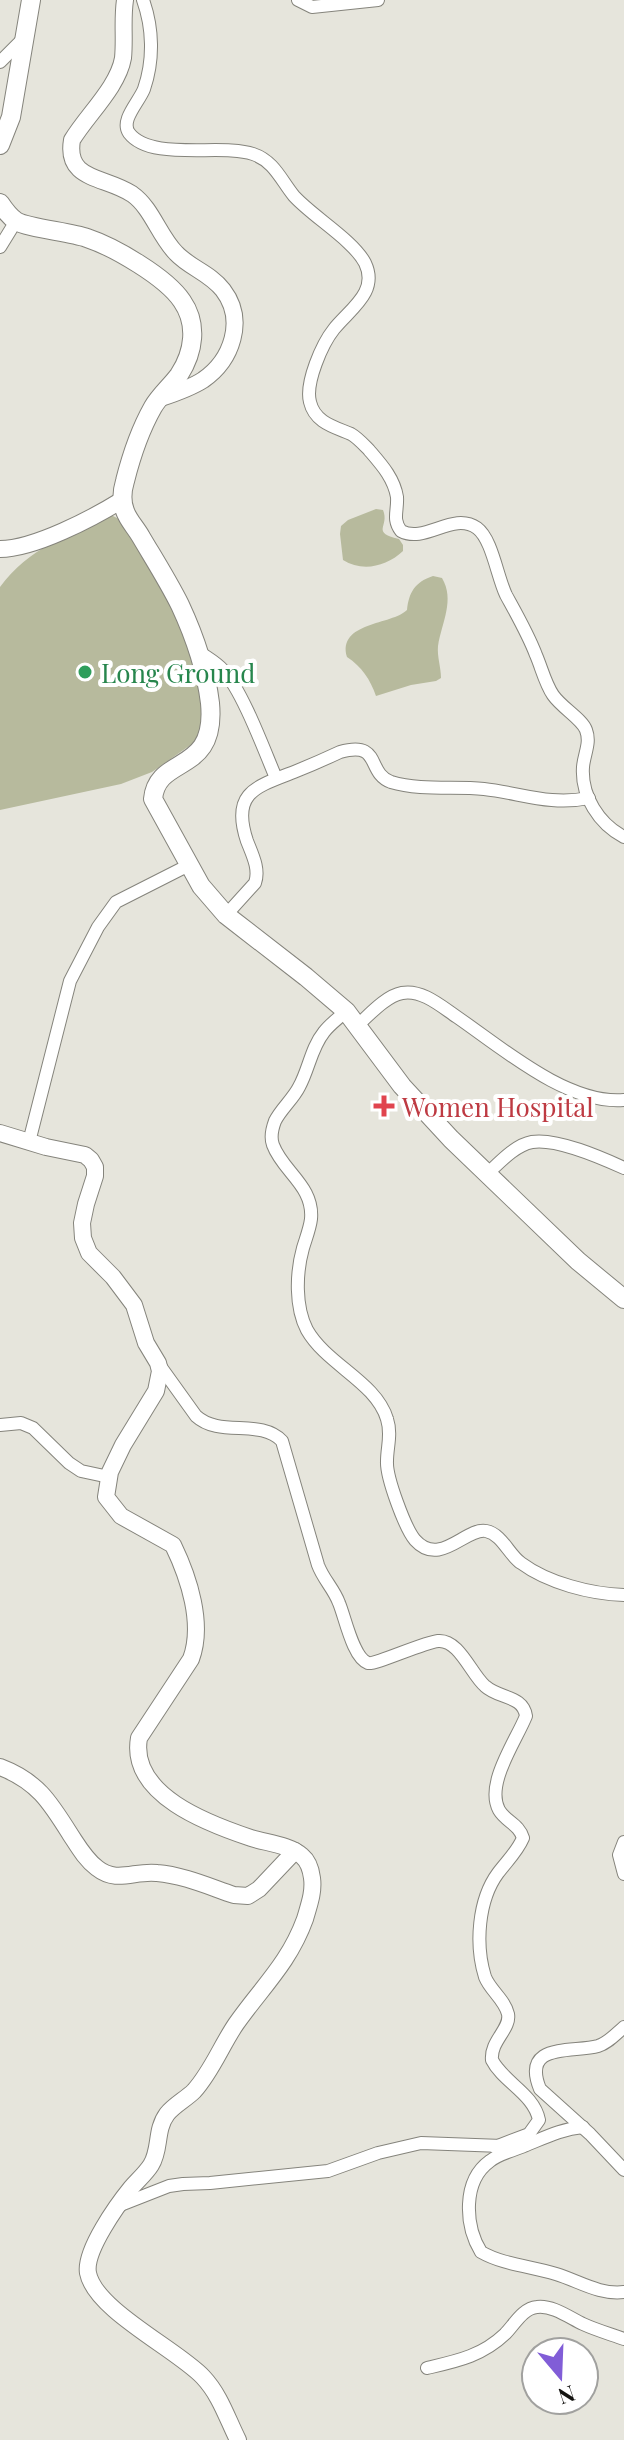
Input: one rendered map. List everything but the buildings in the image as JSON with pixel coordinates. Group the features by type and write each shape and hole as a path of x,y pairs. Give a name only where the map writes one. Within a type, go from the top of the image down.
{"highway":[{"path":"0,145 11,117 31,0"},
{"path":"0,203 16,221 86,237 112,248 150,272 182,300 193,328 190,355 179,376 157,400 139,439 122,500 129,519 181,608 198,651 210,703 211,727 207,743 198,753 159,780 153,790 153,799 189,865 210,898 226,915 306,977 352,1018 402,1086 486,1175 578,1261 624,1299"}],"main road":[{"path":"125,0 122,15 123,56 119,72 72,140 70,152 74,165 82,172 135,196 173,250 215,281 232,304 236,316 233,337 225,357 216,368 203,380 157,400"},
{"path":"0,549 23,546 43,538 97,515 122,500"},
{"path":"0,1133 85,1155 91,1160 95,1176 82,1223 83,1238 89,1253 120,1284 134,1305 146,1343 160,1371 156,1391 123,1445 109,1477 106,1497 121,1516 173,1545 190,1596 197,1630 191,1659 139,1738 137,1749 147,1774 157,1789 183,1810 247,1836 295,1851 304,1857 309,1866 313,1889 296,1943 234,2028 194,2091 168,2112 160,2126 157,2153 151,2165 117,2206 89,2260 88,2272 93,2285 126,2319 202,2376 218,2396 238,2440"},
{"path":"0,1767 17,1774 45,1795 82,1853 109,1876 155,1872 234,1895 248,1896 259,1889 295,1851"}],"street":[{"path":"143,0 150,24 151,51 145,87 130,114 127,128 137,140 156,147 184,151 242,151 264,159 295,197 360,254 369,280 366,291 333,330 316,364 309,392 313,411 327,425 355,436 385,468 395,488 395,521 401,531 415,535 465,523 484,535 501,583 527,633 549,688 562,707 585,728 588,741 583,770 589,798 602,821 624,837"},
{"path":"298,0 312,7 378,0"},
{"path":"0,62 24,38"},
{"path":"0,247 16,221"},
{"path":"198,651 225,671 253,724 276,778"},
{"path":"226,915 257,877 241,812 251,792 276,778 340,752 367,752 382,777 401,784 486,789 550,801 589,798"},
{"path":"29,1142 70,981 98,927 116,902 189,865"},
{"path":"624,1100 601,1100 563,1085 534,1070 437,1004 415,994 400,993 323,1033 299,1087 276,1119 271,1133 273,1145 300,1182 311,1205 311,1220 302,1250 298,1284 301,1315 306,1329 327,1356 381,1405 390,1432 387,1461 390,1485 414,1539 434,1550 458,1544 476,1532 484,1531 500,1539 513,1556 536,1572 572,1586 609,1595 624,1595"},
{"path":"486,1175 517,1149 531,1142 561,1146 624,1168"},
{"path":"158,1363 204,1423 213,1427 269,1432 282,1441 322,1577 339,1602 361,1658 367,1663 376,1663 410,1648 442,1641 450,1643 481,1683 525,1708 526,1716 503,1765 495,1799 505,1817 521,1830 523,1838 489,1888 483,1904 481,1942 486,1979 508,2013 508,2020 494,2043 492,2060 501,2074 533,2105 539,2120 529,2134 495,2147"},
{"path":"0,1425 21,1423 33,1428 81,1471 109,1477"},
{"path":"624,1842 619,1855 624,1874"},
{"path":"624,2027 598,2046 557,2050 540,2060 535,2069 540,2089 583,2127 624,2170"},
{"path":"546,2135 552,2124 553,2102"},
{"path":"583,2127 546,2135 490,2160 475,2179 468,2211 471,2231 481,2252 499,2261 556,2274 596,2289 624,2292"},
{"path":"117,2206 169,2186 317,2173 421,2143 495,2147 526,2145"},
{"path":"427,2368 480,2353 492,2346 527,2310 536,2307 548,2308 624,2339"}],"green space":[{"path":"376,509 383,510 385,516 383,531 399,539 403,551 389,561 374,566 350,564 343,560 341,526"},
{"path":"111,515 117,518 143,551 166,591 196,668 206,717 199,739 152,772 121,784 0,810 0,587 37,552"},
{"path":"433,576 442,578 448,603 438,646 441,678 376,696 365,674 347,657 346,646 350,637 407,610 414,588"}],"place":[{"name":"Long Ground","path":"85,672"},
{"name":"Women Hospital","path":"384,1106"}]}
